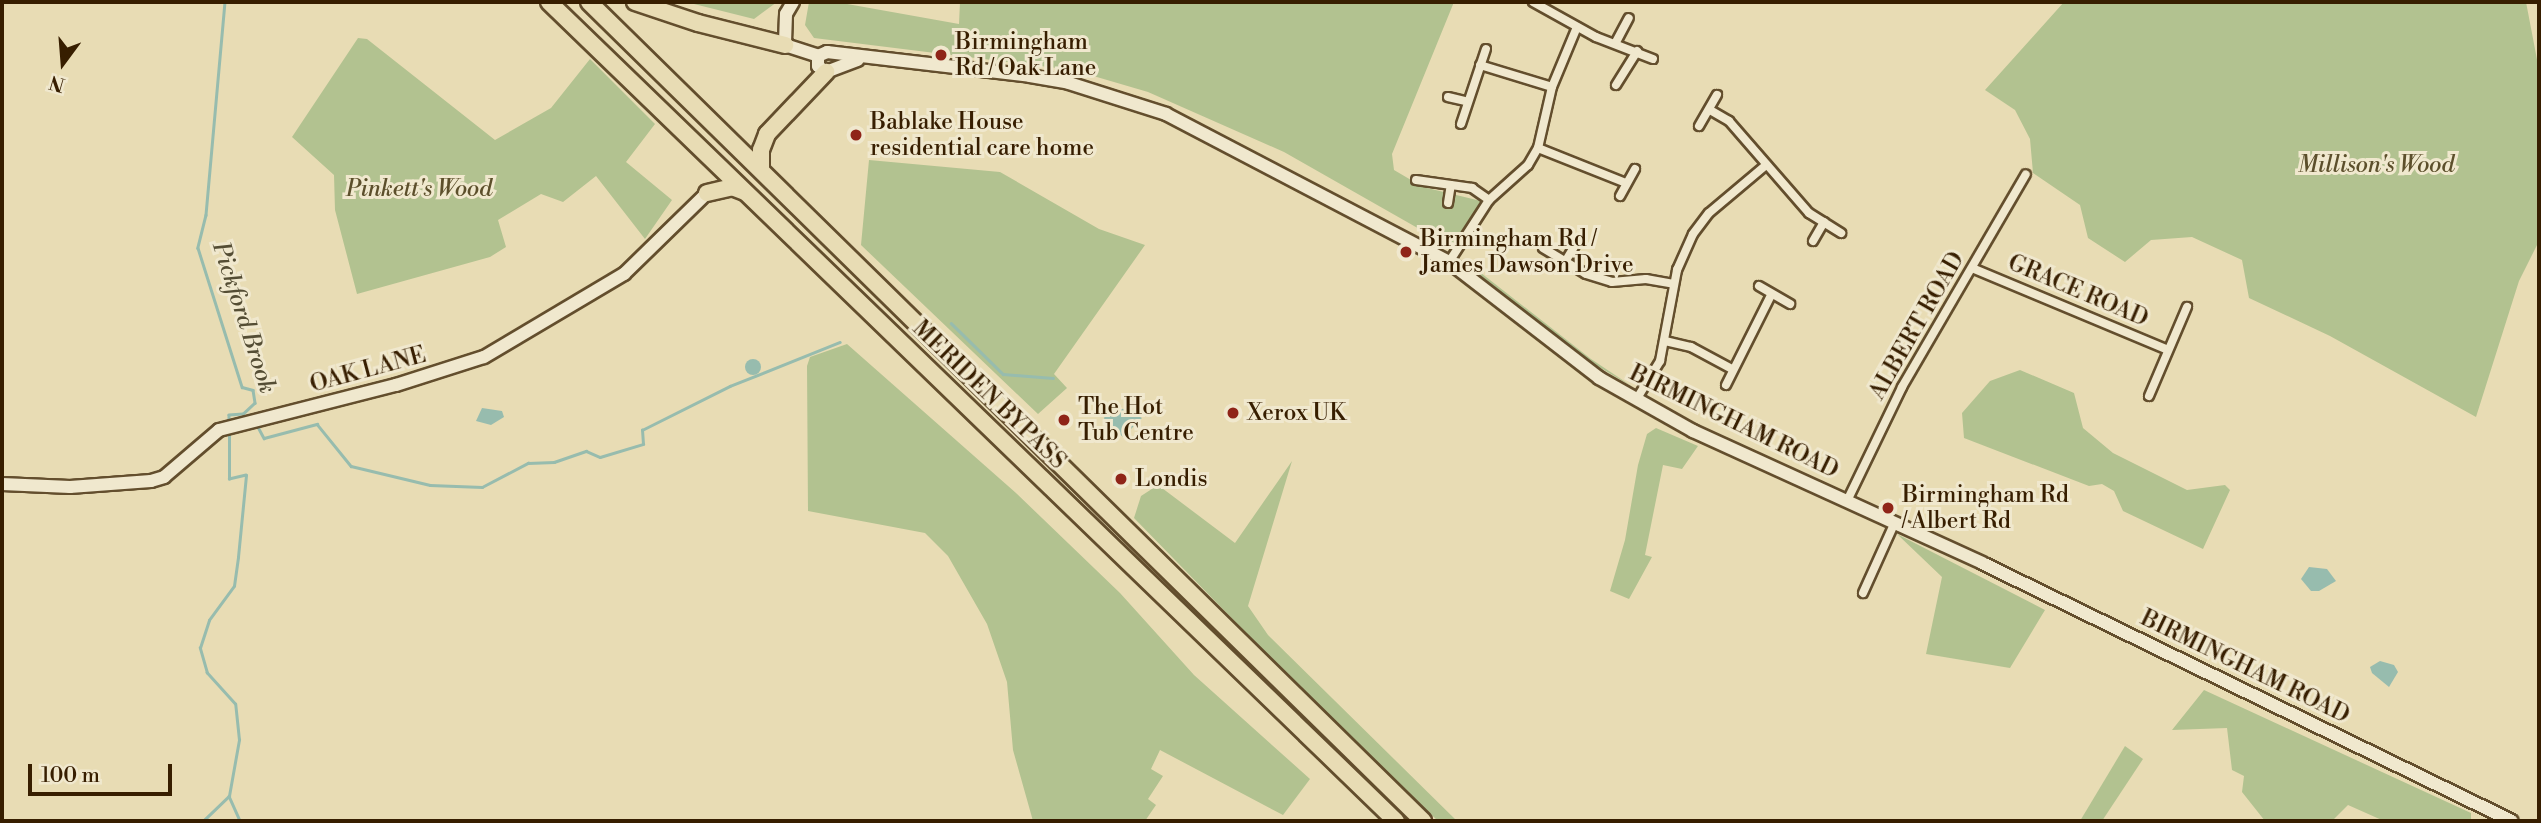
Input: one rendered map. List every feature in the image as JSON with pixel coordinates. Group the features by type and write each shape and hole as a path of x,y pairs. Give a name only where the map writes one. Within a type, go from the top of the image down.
{"highway":[{"name":"MERIDEN BYPASS","path":"549,2 1396,821"},
{"name":"MERIDEN BYPASS","path":"589,2 1423,821"},
{"path":"635,2 698,23 785,45"},
{"path":"761,169 761,149 767,134 831,69"},
{"path":"713,158 707,192 732,187 749,194"}],"main road":[{"path":"785,45 786,14 793,2"},
{"name":"BIRMINGHAM ROAD","path":"785,45 825,54 1030,76 1129,101 1213,135 1449,262 1600,378 1636,400 1724,446 1895,523 2512,821"},
{"path":"825,54 837,58 831,69 818,66 825,54"},
{"name":"BIRMINGHAM ROAD","path":"831,69 863,58"},
{"name":"OAK LANE","path":"2,484 70,487 151,481 164,477 209,436 227,427 458,368 520,339 624,274 707,192"}],"street":[{"path":"1533,2 1577,27 1654,60"},
{"path":"1616,42 1629,18"},
{"path":"1449,262 1489,200 1528,165 1538,148 1552,87 1577,27"},
{"path":"1461,124 1465,101 1486,49"},
{"path":"1616,85 1637,51"},
{"path":"1480,65 1552,87"},
{"path":"1699,126 1717,95"},
{"path":"1448,97 1465,101"},
{"path":"1710,110 1728,121 1809,213 1841,233"},
{"path":"1538,148 1626,183"},
{"path":"1636,400 1660,361 1674,284 1693,234 1709,212 1766,165"},
{"path":"1620,196 1635,169"},
{"name":"ALBERT ROAD","path":"1847,501 1902,387 2026,174"},
{"path":"1416,180 1472,188 1489,200"},
{"path":"1448,203 1451,185"},
{"path":"1813,241 1824,222"},
{"path":"1565,262 1576,244"},
{"path":"1543,248 1565,262 1612,282 1646,279 1674,284"},
{"name":"GRACE ROAD","path":"1972,268 2168,350"},
{"path":"1759,286 1790,304"},
{"path":"1726,385 1771,295"},
{"name":"GRACE ROAD","path":"2149,396 2187,307"},
{"path":"1665,341 1691,347 1732,369"},
{"path":"1863,593 1895,523"}],"green space":[{"path":"686,2 777,2 754,19"},
{"path":"809,2 836,2 959,24 960,2 1454,2 1392,154 1394,170 1423,187 1481,201 1451,247 1284,152 1148,92 1073,70 814,38 805,25"},
{"name":"Millison's Wood","path":"2064,2 2526,2 2539,70 2539,241 2519,281 2476,417 2330,336 2249,298 2242,260 2192,237 2151,240 2125,262 2088,238 2080,205 2033,173 2030,139 2015,110 1985,90"},
{"name":"Pinkett's Wood","path":"358,38 367,39 495,140 551,108 590,59 655,124 626,162 672,200 645,239 596,176 563,202 541,194 498,220 506,247 490,257 357,294 335,210 334,175 292,137"},
{"path":"869,160 1000,172 1099,229 1145,245 1054,374 1067,388 1038,414 861,245"},
{"path":"1465,263 1591,359 1633,387 1587,360"},
{"path":"847,344 1016,493 1120,593 1194,675 1310,779 1283,815 1160,750 1151,769 1163,776 1148,799 1156,805 1145,821 1033,821 1013,750 1007,682 987,624 948,556 925,533 808,511 807,366 810,357"},
{"path":"2020,370 2074,393 2083,428 2113,453 2187,490 2225,485 2230,490 2203,549 2123,511 2114,491 2102,484 2089,486 1964,438 1962,413 1990,381"},
{"path":"1656,428 1698,446 1682,469 1663,465 1645,555 1652,557 1629,599 1610,591 1625,540 1638,465 1647,434"},
{"path":"1292,461 1248,606 1268,635 1457,821 1438,821 1331,720 1134,518 1141,496 1158,485 1235,543"},
{"path":"1897,534 2045,610 2010,668 1926,654 1942,577"},
{"path":"2204,690 2471,813 2471,821 2384,821 2348,805 2332,821 2265,821 2242,792 2244,776 2232,770 2227,728 2172,730"},
{"path":"2125,746 2143,759 2102,821 2080,821"}],"shaded area":[{"path":"753,359 761,367 753,375 745,367"},
{"path":"1106,405 1127,410 1142,418 1123,437 1104,420"},
{"path":"482,408 502,411 504,417 491,425 476,421"},
{"path":"2309,567 2327,569 2336,581 2319,591 2311,591 2301,579"},
{"path":"2380,661 2394,665 2398,672 2389,687 2372,673 2370,667"}],"waterway":[{"name":"Pickford Brook","path":"225,2 206,215 198,248 242,387 253,390 255,403 243,414 229,415 229,425"},
{"path":"951,323 1003,374 1053,378"},
{"path":"257,425 264,438 317,424 351,466 430,485 482,487 528,463 554,462 586,451 600,457 643,444 642,430 730,386 840,342"},
{"name":"Pickford Brook","path":"203,821 229,796 239,740 235,704 207,673 200,648 209,620 234,586 238,557 246,475 229,479 229,431"},
{"name":"Pickford Brook","path":"229,796 240,821"}],"place":[{"name":"Birmingham Rd / Oak Lane","path":"941,55"},
{"name":"Bablake House residential care home","path":"856,135"},
{"name":"Birmingham Rd / James Dawson Drive","path":"1406,252"},
{"name":"Xerox UK","path":"1233,413"},
{"name":"The Hot Tub Centre","path":"1064,420"},
{"name":"Londis","path":"1121,479"},
{"name":"Birmingham Rd / Albert Rd","path":"1888,508"}]}
